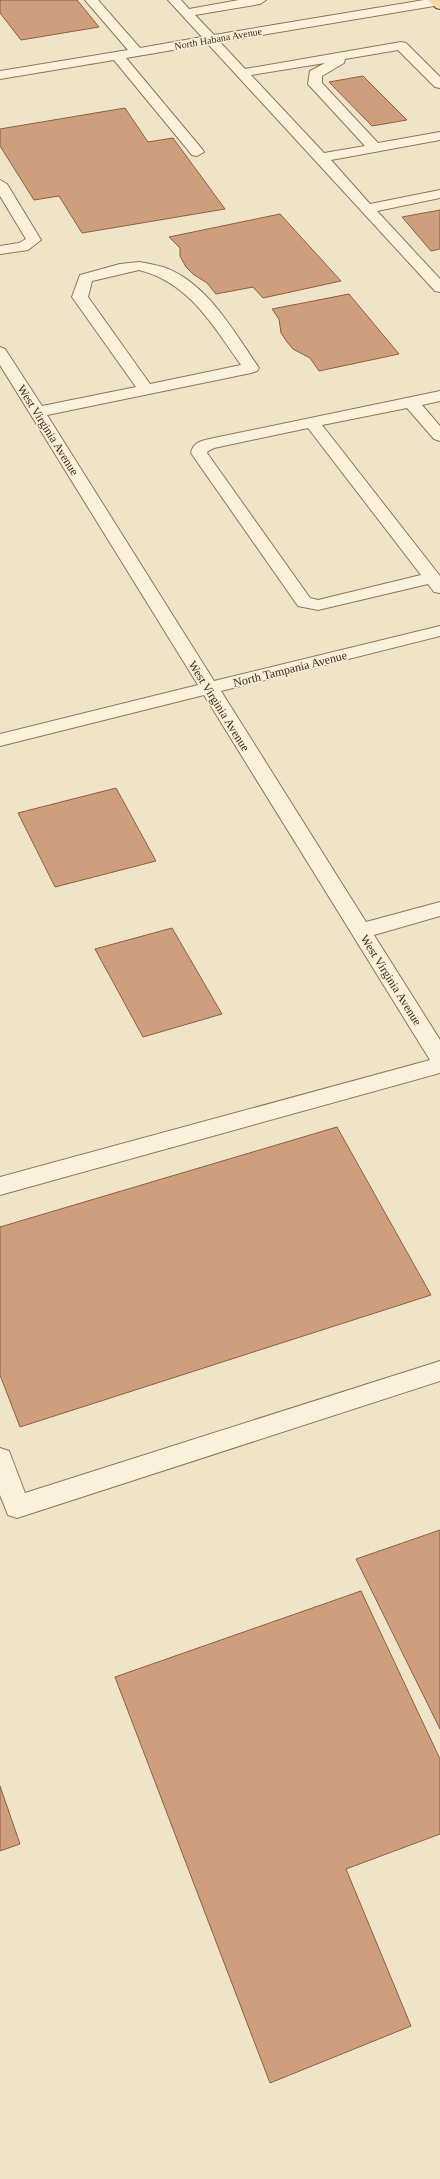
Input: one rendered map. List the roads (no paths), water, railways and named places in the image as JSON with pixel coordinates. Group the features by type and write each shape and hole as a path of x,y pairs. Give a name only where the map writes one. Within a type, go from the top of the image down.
{"street":[{"path":"91,0 136,51"},
{"path":"174,0 440,288"},
{"path":"186,13 260,0"},
{"name":"North Habana Avenue","path":"0,75 437,1"},
{"path":"243,73 401,46 440,84"},
{"path":"352,54 326,66 315,74 315,84 375,148"},
{"path":"117,55 197,152"},
{"path":"321,158 440,136"},
{"path":"0,184 34,240 23,247 0,250"},
{"path":"367,209 440,194"},
{"path":"37,412 146,390 251,368 193,291 166,273 138,266 85,278 80,297 146,390"},
{"name":"West Virginia Avenue","path":"0,352 440,1058"},
{"path":"312,423 436,583 318,606 304,602 199,453 200,448 209,444 440,396"},
{"path":"411,402 440,436"},
{"name":"North Tampania Avenue","path":"0,740 440,631"},
{"path":"361,931 440,909"},
{"path":"0,1186 440,1065"},
{"path":"0,1459 17,1507 440,1370"}]}
